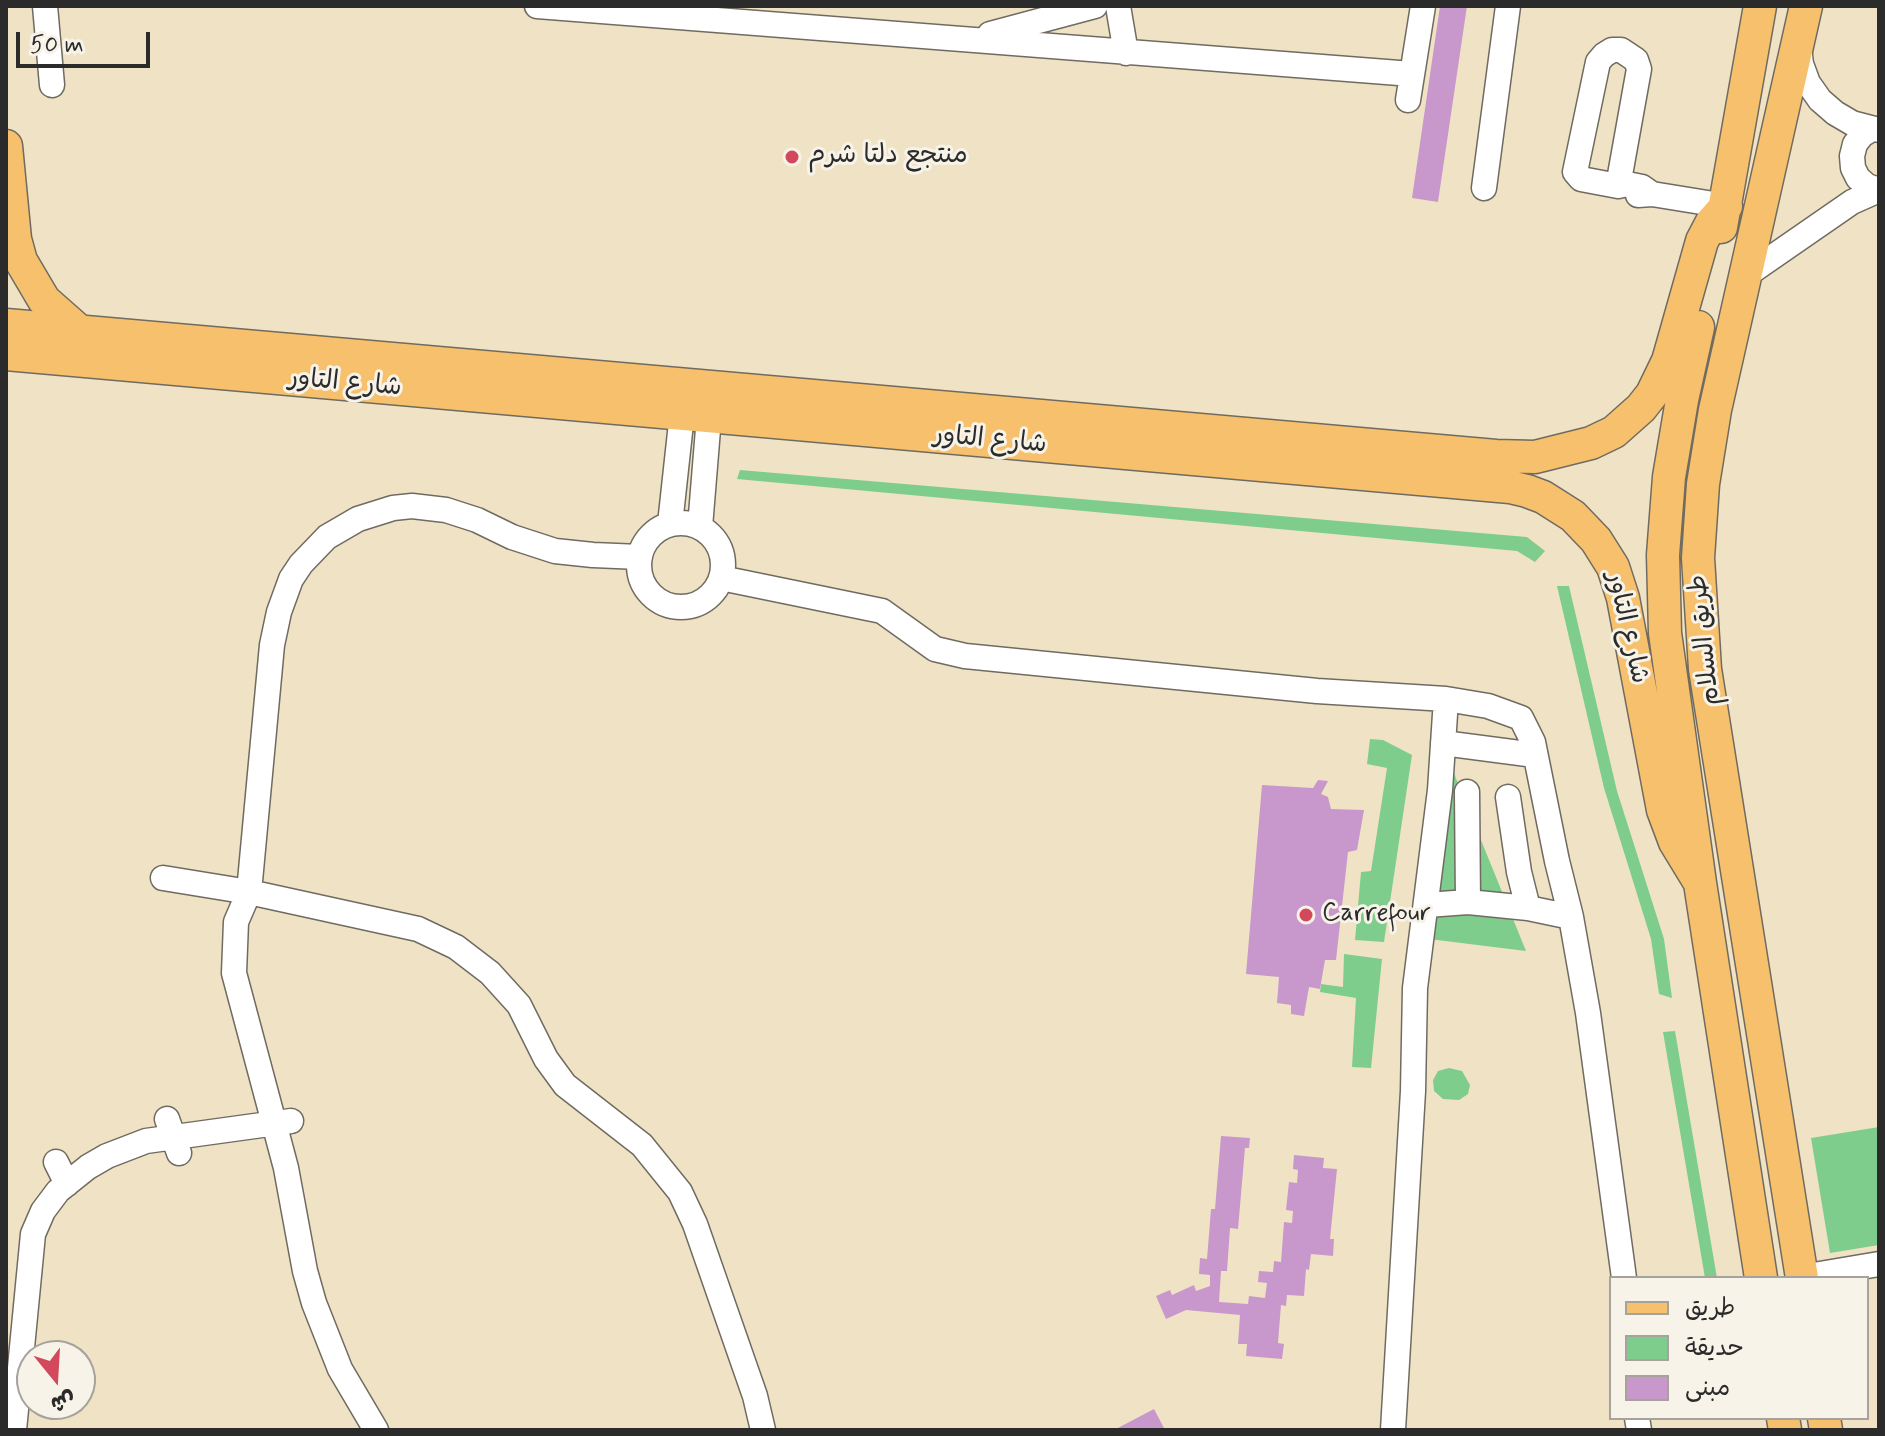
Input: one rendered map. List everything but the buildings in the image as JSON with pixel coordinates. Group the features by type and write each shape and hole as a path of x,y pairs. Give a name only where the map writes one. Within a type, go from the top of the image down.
{"main road":[{"name":"طريق السلام","path":"1760,6 1726,206 1674,438 1663,555 1670,672 1761,1276"},
{"name":"طريق السلام","path":"1802,1276 1705,669 1699,595 1700,521 1706,459 1806,6"},
{"path":"6,146 12,217 21,261 44,300 78,330"},
{"name":"شارع التاور","path":"6,325 78,330 696,416 1462,468 1535,457 1591,443 1628,421 1652,394 1661,378 1702,241 1712,222 1726,206"},
{"name":"شارع التاور","path":"6,354 432,377 1462,468 1543,497 1586,527 1606,553 1623,598 1663,810 1675,842 1700,883"}],"street":[{"path":"45,6 52,85"},
{"path":"537,6 1412,74"},
{"path":"705,6 746,22"},
{"path":"972,39 1049,12 1095,6"},
{"path":"1118,6 1126,53"},
{"path":"1408,100 1423,6"},
{"path":"1484,188 1508,6"},
{"path":"1798,44 1808,83 1820,100 1843,118 1876,129"},
{"path":"1618,186 1639,69 1636,60 1621,50 1612,50 1598,62 1575,169 1581,179 1618,186 1628,194 1652,194 1726,206"},
{"path":"1876,129 1862,135 1855,144 1852,156 1858,178 1867,186 1879,190"},
{"path":"1745,276 1852,202 1879,190"},
{"path":"670,524 696,416"},
{"path":"696,416 700,527"},
{"path":"376,1430 340,1369 314,1303 286,1168 283,1122 234,973 236,922 249,892 277,620 291,579 307,557 342,527 376,512 412,506 438,508 462,514 512,537 555,551 640,557"},
{"path":"670,524 700,527 710,534 721,553 721,578 704,600 691,605 664,603 652,595 644,584 639,571 640,557 650,536 670,524"},
{"path":"721,578 882,611 935,649 965,656 1317,691 1446,699 1488,706 1521,718 1533,742 1571,917 1588,1013 1624,1276"},
{"path":"1393,1430 1413,1091 1415,988 1440,790 1446,699"},
{"path":"1443,743 1535,755"},
{"path":"1440,790 1545,800"},
{"path":"1467,792 1468,902"},
{"path":"1508,797 1519,872 1528,908"},
{"path":"163,878 249,892 418,929 456,947 490,973 519,1005 546,1059 565,1085 642,1145 669,1175 695,1224 725,1344 755,1396 763,1430"},
{"path":"1427,905 1468,902 1528,908 1571,917"},
{"path":"14,1430 33,1234 61,1173 146,1141 283,1122"},
{"path":"1813,1276 1879,1264"}],"green space":[{"path":"740,470 1527,537 1545,551 1535,562 1517,551 737,479"},
{"path":"1557,586 1569,586 1617,791 1664,939 1672,998 1659,994 1651,939 1604,788"},
{"path":"1370,739 1383,740 1412,755 1384,942 1355,940 1361,872 1371,871 1387,768 1367,764"},
{"path":"1453,771 1526,951 1429,939"},
{"path":"1344,954 1382,959 1371,1068 1352,1067 1356,998 1320,992 1321,984 1343,987"},
{"path":"1675,1031 1717,1276 1705,1276 1663,1032"},
{"path":"1449,1068 1462,1071 1470,1085 1468,1094 1459,1100 1443,1099 1434,1091 1433,1080 1438,1071"},
{"path":"1879,1127 1879,1245 1830,1253 1811,1138"}],"place":[{"name":"منتجع دلتا شرم","path":"792,157"},
{"name":"Carrefour","path":"1306,915"}]}
